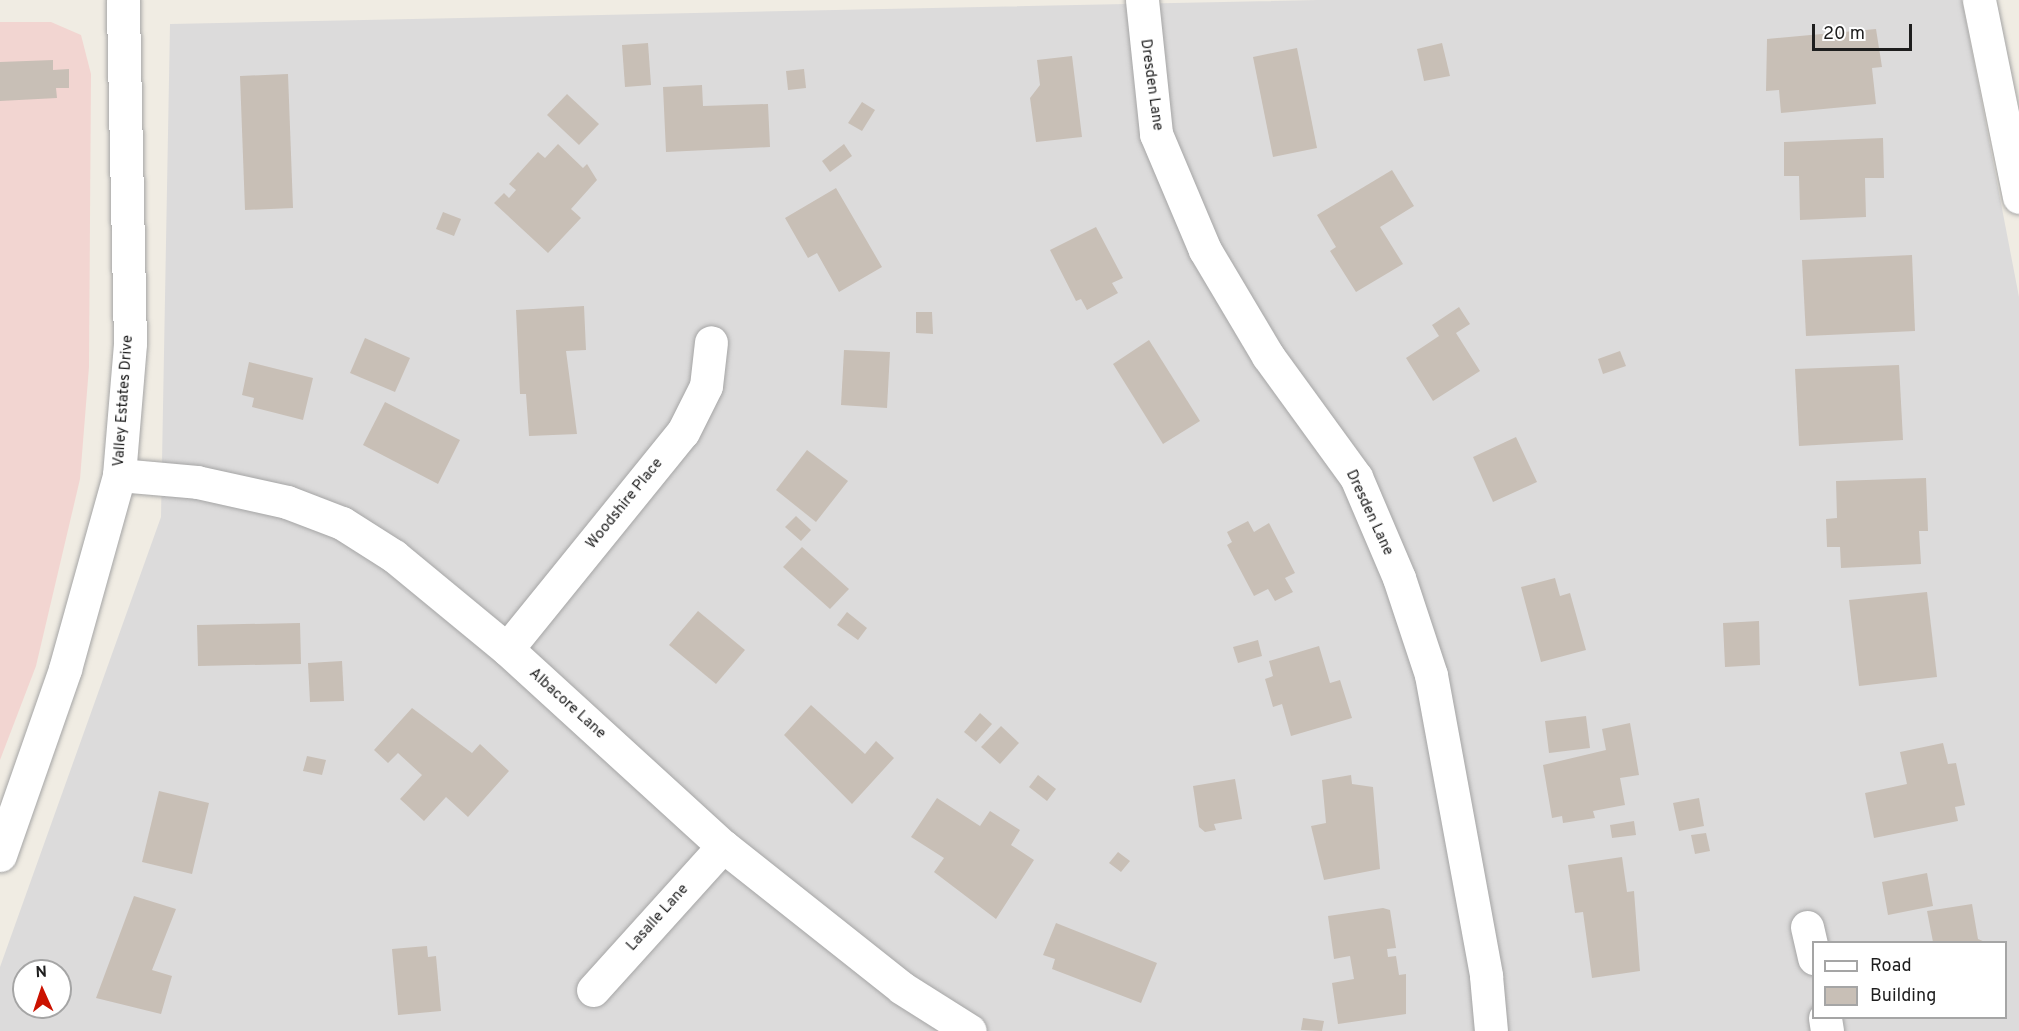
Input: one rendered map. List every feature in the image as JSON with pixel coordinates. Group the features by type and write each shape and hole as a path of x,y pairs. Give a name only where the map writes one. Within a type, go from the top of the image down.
{"street":[{"name":"Valley Estates Drive","path":"0,855 65,669 119,475 130,343 123,0"},
{"name":"Dresden Lane","path":"1142,0 1156,134 1205,250 1268,356 1356,477 1399,578 1431,675 1486,976 1491,1031"},
{"path":"1979,0 2019,197"},
{"name":"Woodshire Place","path":"507,649 682,432 706,386 711,342"},
{"name":"Albacore Lane","path":"119,475 197,482 287,502 342,523 394,556 507,649 723,846 902,988 969,1031"},
{"name":"Lasalle Lane","path":"593,990 723,846"},
{"path":"1807,927 1812,949"}],"shaded area":[{"path":"1318,0 1962,0 2019,297 2019,1031 0,1031 0,967 161,517 170,24"},
{"path":"0,22 51,22 81,35 91,74 89,367 80,479 36,666 0,760"}],"building":[{"path":"1876,29 1882,67 1872,68 1876,104 1781,113 1779,90 1766,91 1767,39"},
{"path":"648,43 651,85 625,87 622,45"},
{"path":"1442,43 1450,76 1424,81 1417,49"},
{"path":"1297,48 1317,148 1273,157 1253,57"},
{"path":"1072,56 1082,137 1036,142 1030,98 1040,85 1037,60"},
{"path":"53,60 53,70 69,69 69,88 56,88 57,98 0,101 0,62"},
{"path":"804,69 806,88 788,90 786,71"},
{"path":"288,74 293,208 245,210 240,76"},
{"path":"702,85 703,106 768,104 770,147 666,152 663,87"},
{"path":"567,94 599,124 579,145 547,115"},
{"path":"862,102 875,110 862,131 848,123"},
{"path":"1883,138 1884,178 1865,178 1866,217 1800,220 1799,176 1784,176 1784,142"},
{"path":"558,144 583,168 587,164 597,180 571,209 581,218 548,253 494,203 504,193 509,198 516,190 509,184 538,152 545,158"},
{"path":"844,144 852,156 830,172 822,161"},
{"path":"1392,170 1414,206 1380,227 1403,264 1356,292 1330,251 1336,247 1317,215"},
{"path":"836,188 882,267 839,292 817,253 808,258 785,218"},
{"path":"443,212 461,219 454,236 436,229"},
{"path":"1096,227 1123,278 1112,283 1118,293 1087,310 1081,299 1076,301 1050,250"},
{"path":"1912,255 1915,331 1806,336 1802,260"},
{"path":"584,306 586,350 566,351 577,434 529,436 526,394 520,394 516,310"},
{"path":"1459,307 1470,324 1456,333 1480,371 1433,401 1406,358 1439,336 1432,325"},
{"path":"916,312 932,312 933,334 916,333"},
{"path":"365,338 410,358 395,392 350,373"},
{"path":"1149,340 1200,421 1163,444 1113,364"},
{"path":"844,350 890,352 887,408 841,405"},
{"path":"1620,351 1626,366 1603,374 1598,359"},
{"path":"249,362 313,378 303,420 252,407 254,398 242,395"},
{"path":"1899,365 1903,440 1799,446 1795,369"},
{"path":"385,402 460,440 438,484 363,445"},
{"path":"1516,437 1537,482 1493,502 1473,457"},
{"path":"807,450 848,481 816,522 776,490"},
{"path":"1926,478 1928,531 1919,531 1921,564 1841,568 1840,547 1827,547 1826,519 1837,518 1836,481"},
{"path":"796,516 811,530 801,541 785,527"},
{"path":"1248,521 1254,532 1269,523 1295,573 1285,578 1293,592 1275,601 1268,589 1254,596 1227,545 1232,542 1227,532"},
{"path":"802,547 849,589 830,609 783,567"},
{"path":"1555,578 1560,596 1570,593 1586,650 1541,662 1521,587"},
{"path":"1927,592 1937,677 1859,686 1849,600"},
{"path":"698,611 745,650 716,684 669,645"},
{"path":"847,612 867,628 858,640 837,625"},
{"path":"1759,621 1760,665 1725,667 1723,623"},
{"path":"300,623 301,664 198,666 197,625"},
{"path":"1258,640 1262,656 1238,663 1233,647"},
{"path":"1319,646 1330,683 1340,680 1352,718 1291,736 1282,704 1273,707 1265,679 1273,676 1269,661"},
{"path":"342,661 344,701 310,702 308,663"},
{"path":"811,705 865,754 876,741 894,758 852,804 784,735"},
{"path":"412,708 472,753 480,744 509,771 468,817 446,797 424,821 400,799 422,775 398,753 388,763 374,750"},
{"path":"980,713 992,724 976,742 964,732"},
{"path":"1586,716 1590,748 1549,753 1545,721"},
{"path":"1630,723 1639,775 1620,778 1625,805 1593,811 1595,818 1563,823 1562,816 1552,818 1543,765 1606,750 1602,729"},
{"path":"1001,726 1019,743 1000,764 981,747"},
{"path":"1943,743 1948,764 1956,763 1965,805 1955,807 1958,821 1874,838 1865,793 1907,784 1900,752"},
{"path":"307,756 326,760 322,775 303,771"},
{"path":"1038,775 1056,789 1047,801 1029,787"},
{"path":"1351,775 1352,784 1373,787 1380,869 1324,880 1311,826 1326,823 1322,780"},
{"path":"1235,779 1242,819 1214,824 1216,830 1205,832 1199,827 1193,786"},
{"path":"159,791 209,803 192,874 142,862"},
{"path":"937,798 980,826 990,811 1020,830 1011,845 1034,860 996,919 934,872 944,858 911,837"},
{"path":"1699,798 1704,826 1679,831 1673,803"},
{"path":"1634,821 1636,835 1612,838 1610,825"},
{"path":"1706,833 1710,851 1695,854 1691,835"},
{"path":"1118,852 1130,861 1121,872 1109,863"},
{"path":"1622,857 1627,892 1634,891 1640,971 1592,978 1583,912 1575,913 1568,865"},
{"path":"1927,873 1933,906 1888,915 1882,882"},
{"path":"134,896 176,909 152,970 172,976 161,1014 96,998"},
{"path":"1972,904 1978,939 1983,941 1933,941 1927,911"},
{"path":"1383,908 1390,910 1396,948 1387,949 1388,957 1396,956 1399,975 1406,974 1406,1014 1338,1024 1332,983 1354,979 1350,956 1334,959 1328,916"},
{"path":"1056,923 1157,963 1141,1003 1052,969 1055,959 1043,955"},
{"path":"427,946 428,957 436,956 441,1011 398,1015 392,949"},
{"path":"1303,1018 1324,1021 1322,1031 1301,1030"}]}
